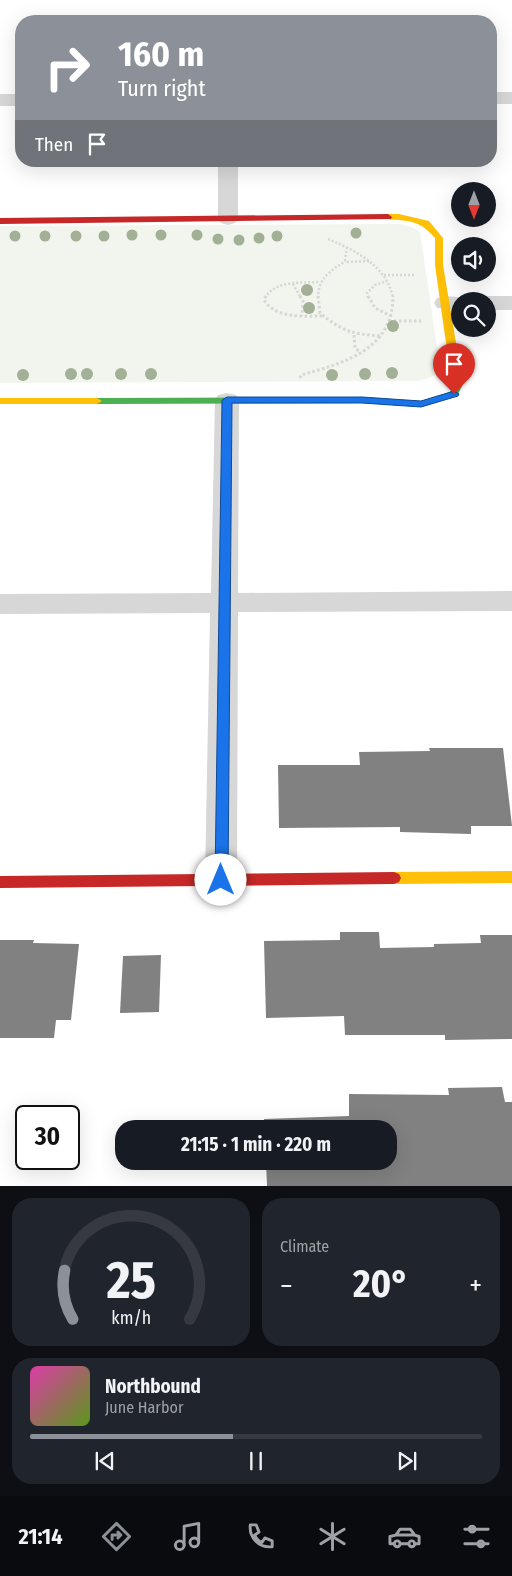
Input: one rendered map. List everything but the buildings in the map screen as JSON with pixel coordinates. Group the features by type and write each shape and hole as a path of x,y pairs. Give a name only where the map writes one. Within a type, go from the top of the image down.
{"street":[{"path":"497,98 512,98"},
{"path":"0,100 15,100"},
{"path":"228,167 228,220"},
{"path":"0,221 399,217 426,222 439,238 439,266 451,300"},
{"path":"496,303 512,303"},
{"path":"0,401 362,400 421,404 454,394 462,372 451,344 451,337"},
{"path":"221,880 226,602 227,400"},
{"path":"0,604 512,601"},
{"path":"0,882 512,877"}],"path":[{"path":"300,379 301,375 333,365 370,346 380,336 391,316 392,298 384,276 359,252 322,238"},
{"path":"346,260 347,246"},
{"path":"346,260 354,263 370,261"},
{"path":"346,260 326,273 320,282 317,296 320,313 341,332 354,335 380,336"},
{"path":"384,276 422,276"},
{"path":"387,281 375,285 367,292 368,301 372,308 391,316"},
{"path":"320,282 293,284 275,288 267,292 264,300 268,308 278,312 302,316 323,316"},
{"path":"293,284 303,301 302,316"},
{"path":"389,321 429,320"},
{"path":"354,335 355,348 360,352"}],"shaded area":[{"path":"401,224 420,232 440,367 436,373 428,378 417,381 0,383 0,226"}],"traffic: fast":[{"path":"97,401 362,400 421,404 454,394 459,382"}],"traffic: slow":[{"path":"388,217 399,217 426,223 439,238 439,265 451,343 463,372 459,382"},
{"path":"0,401 97,401"},
{"path":"394,878 512,877"}],"traffic: jam":[{"path":"0,221 388,217"},
{"path":"0,882 394,878"}],"route":[{"path":"221,880 226,602 227,400 362,400 421,404 454,394"}]}
